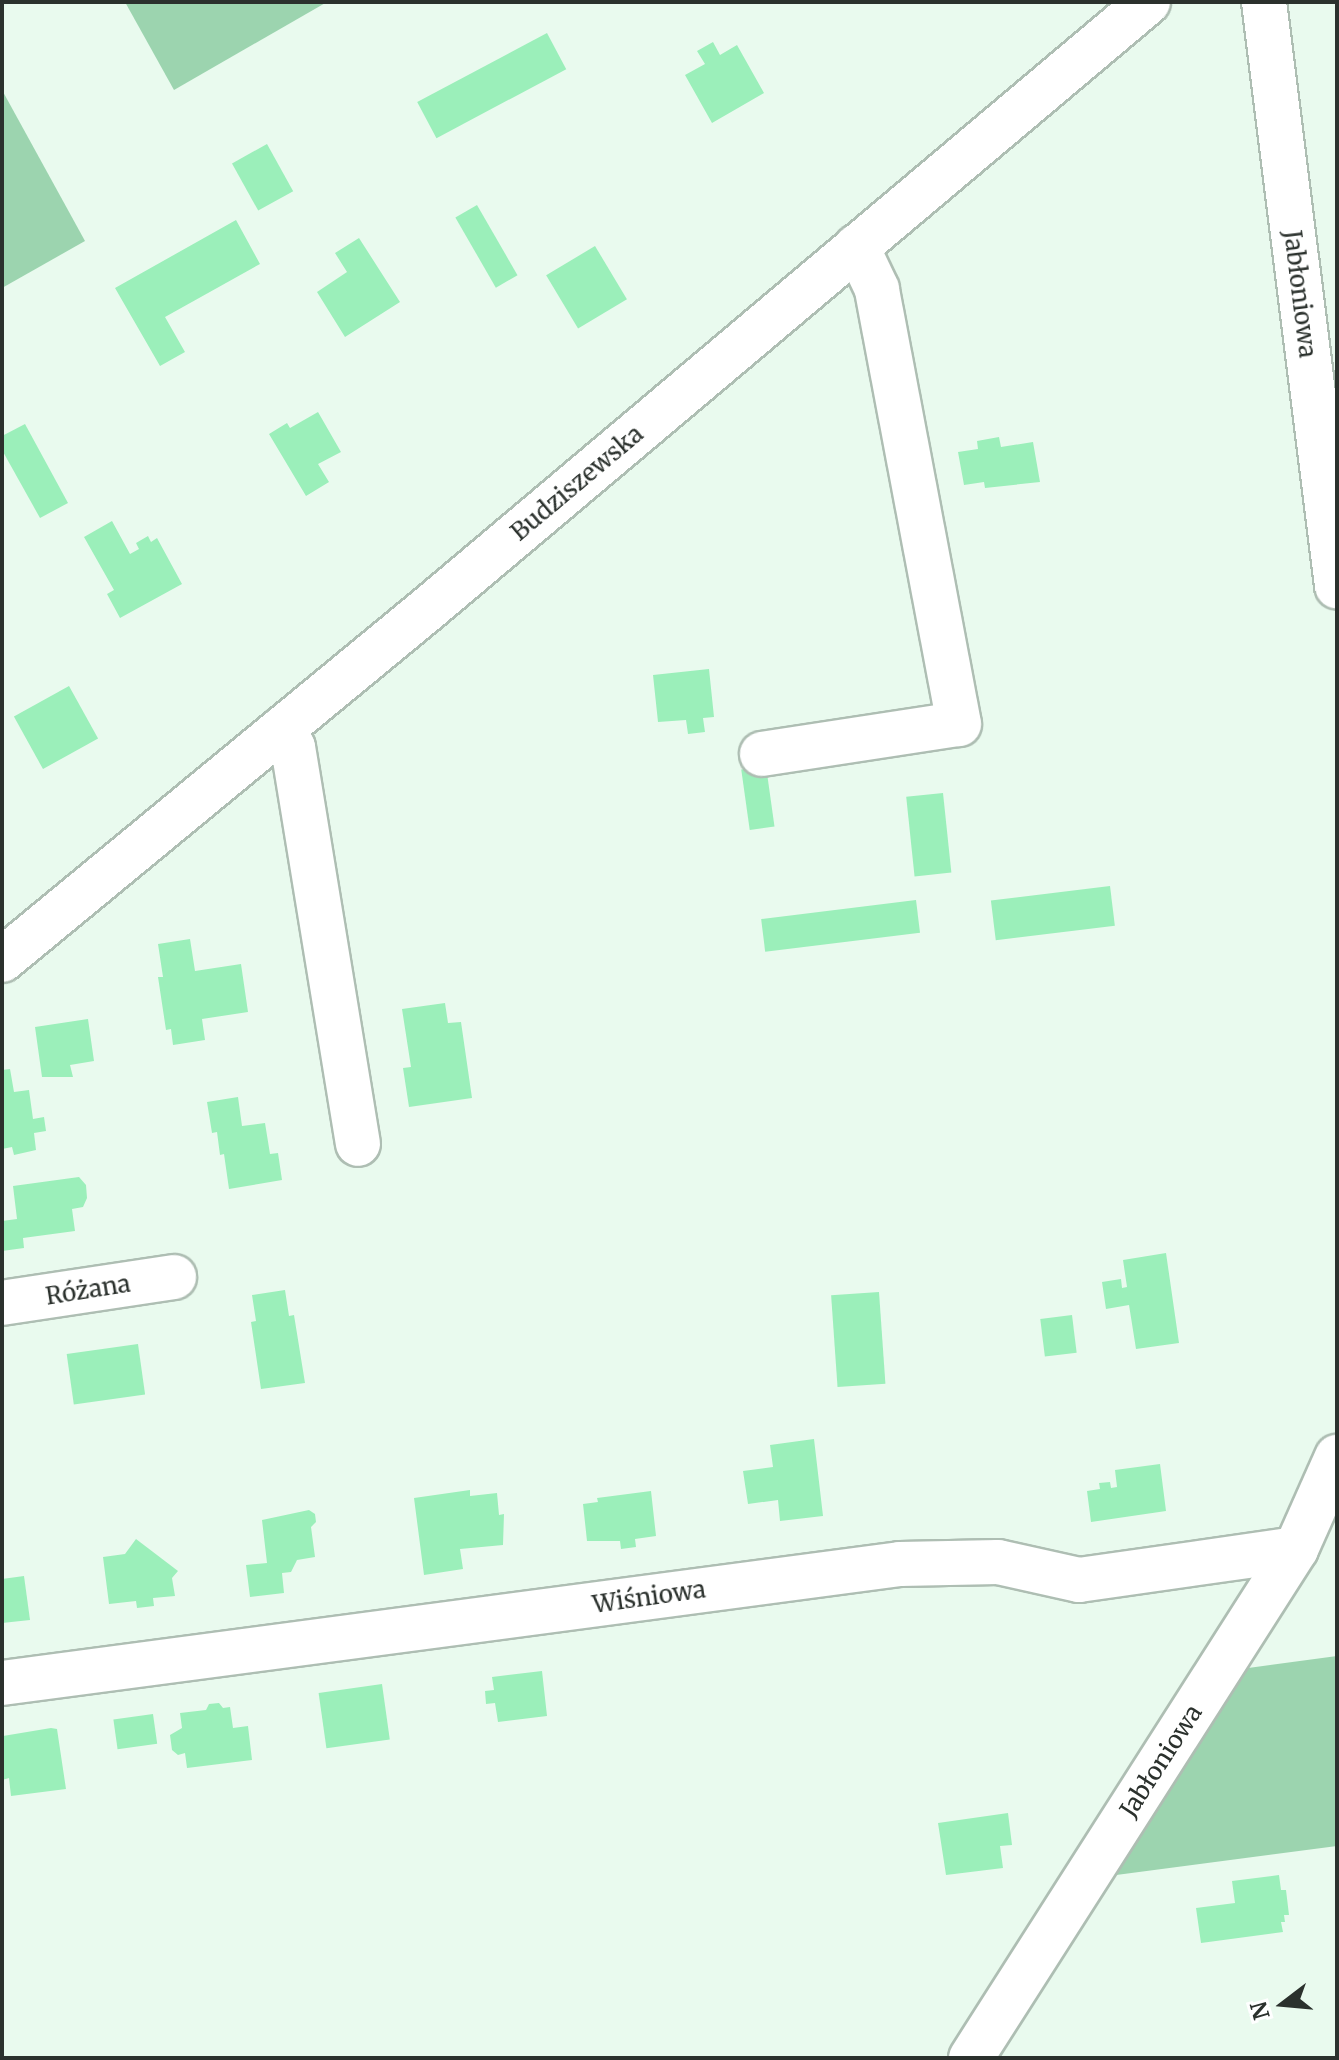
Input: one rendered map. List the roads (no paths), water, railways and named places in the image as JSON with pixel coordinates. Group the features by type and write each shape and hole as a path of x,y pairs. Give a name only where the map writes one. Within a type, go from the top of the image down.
{"street":[{"name":"Budziszewska","path":"2,960 1148,2"},
{"name":"Jabłoniowa","path":"1264,2 1337,586"},
{"path":"762,754 959,724 877,289 857,247"},
{"path":"282,729 293,747 358,1144"},
{"name":"Różana","path":"2,1303 174,1277"},
{"name":"Jabłoniowa","path":"971,2058 1296,1549 1337,1457"},
{"name":"Wiśniowa","path":"2,1683 900,1564 998,1562 1079,1580 1296,1549"}]}
